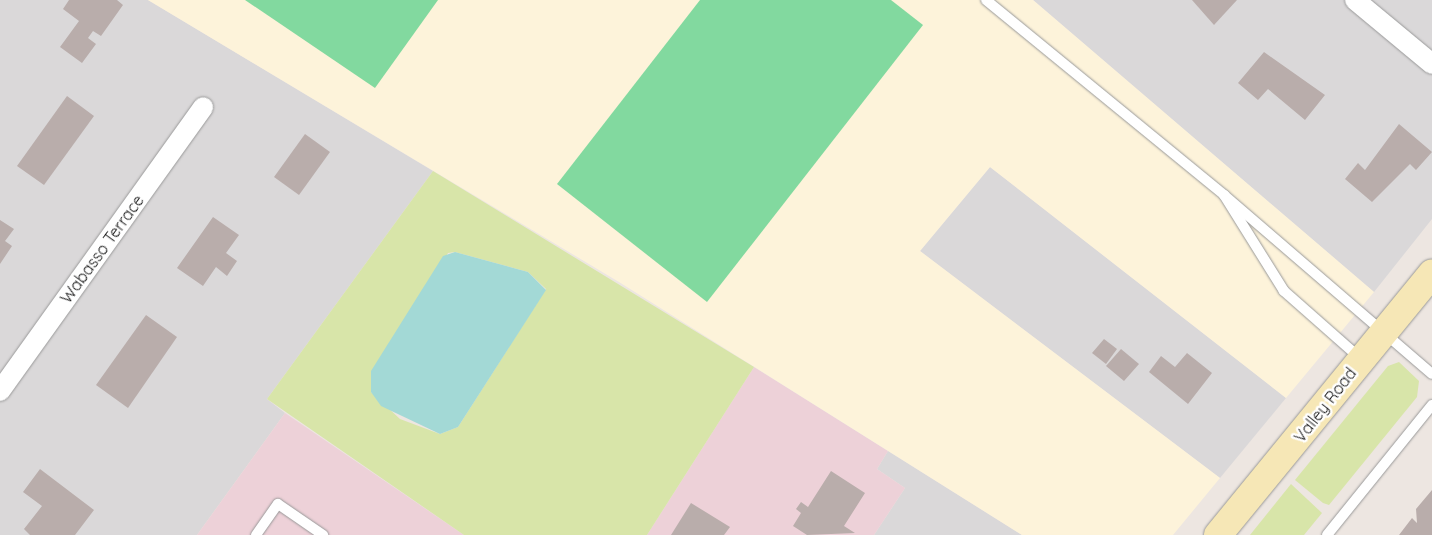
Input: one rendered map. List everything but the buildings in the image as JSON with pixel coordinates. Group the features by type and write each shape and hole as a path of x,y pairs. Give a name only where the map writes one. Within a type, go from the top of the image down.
{"main road":[{"name":"Valley Road","path":"1218,535 1432,274"}],"street":[{"path":"1356,0 1432,64"},
{"name":"Wabasso Terrace","path":"0,391 203,107"}],"lane":[{"path":"986,0 1386,330 1432,374"},
{"path":"1224,195 1284,291 1361,360"},
{"path":"1327,535 1432,404"},
{"path":"256,535 278,504 323,535"}],"shaded area":[{"path":"0,0 148,0 433,171 267,399 285,413 197,535 0,535"},
{"path":"148,0 1033,0 1374,292 1286,398 990,167 920,251 1220,478 1173,535 1022,535 619,282"},
{"path":"1033,0 1432,0 1432,219 1374,292"},
{"path":"990,167 1286,398 1220,478 920,251"},
{"path":"754,367 888,451 877,469 905,488 874,535 647,535"},
{"path":"285,413 464,535 197,535"},
{"path":"888,451 1022,535 874,535 905,488 877,469"}],"green space":[{"path":"245,0 438,0 375,88"},
{"path":"700,0 891,0 923,25 707,302 557,184"},
{"path":"433,171 754,367 647,535 464,535 267,399","holes":["455,252 528,272 546,289 458,427 440,434 400,419 371,392 448,253"]},
{"path":"1399,362 1419,381 1417,397 1329,505 1323,503 1295,480 1388,366"},
{"path":"1291,484 1322,513 1304,535 1250,535"}],"water":[{"path":"455,252 528,272 546,290 458,427 440,434 381,406 371,392 371,371 443,256"}]}
